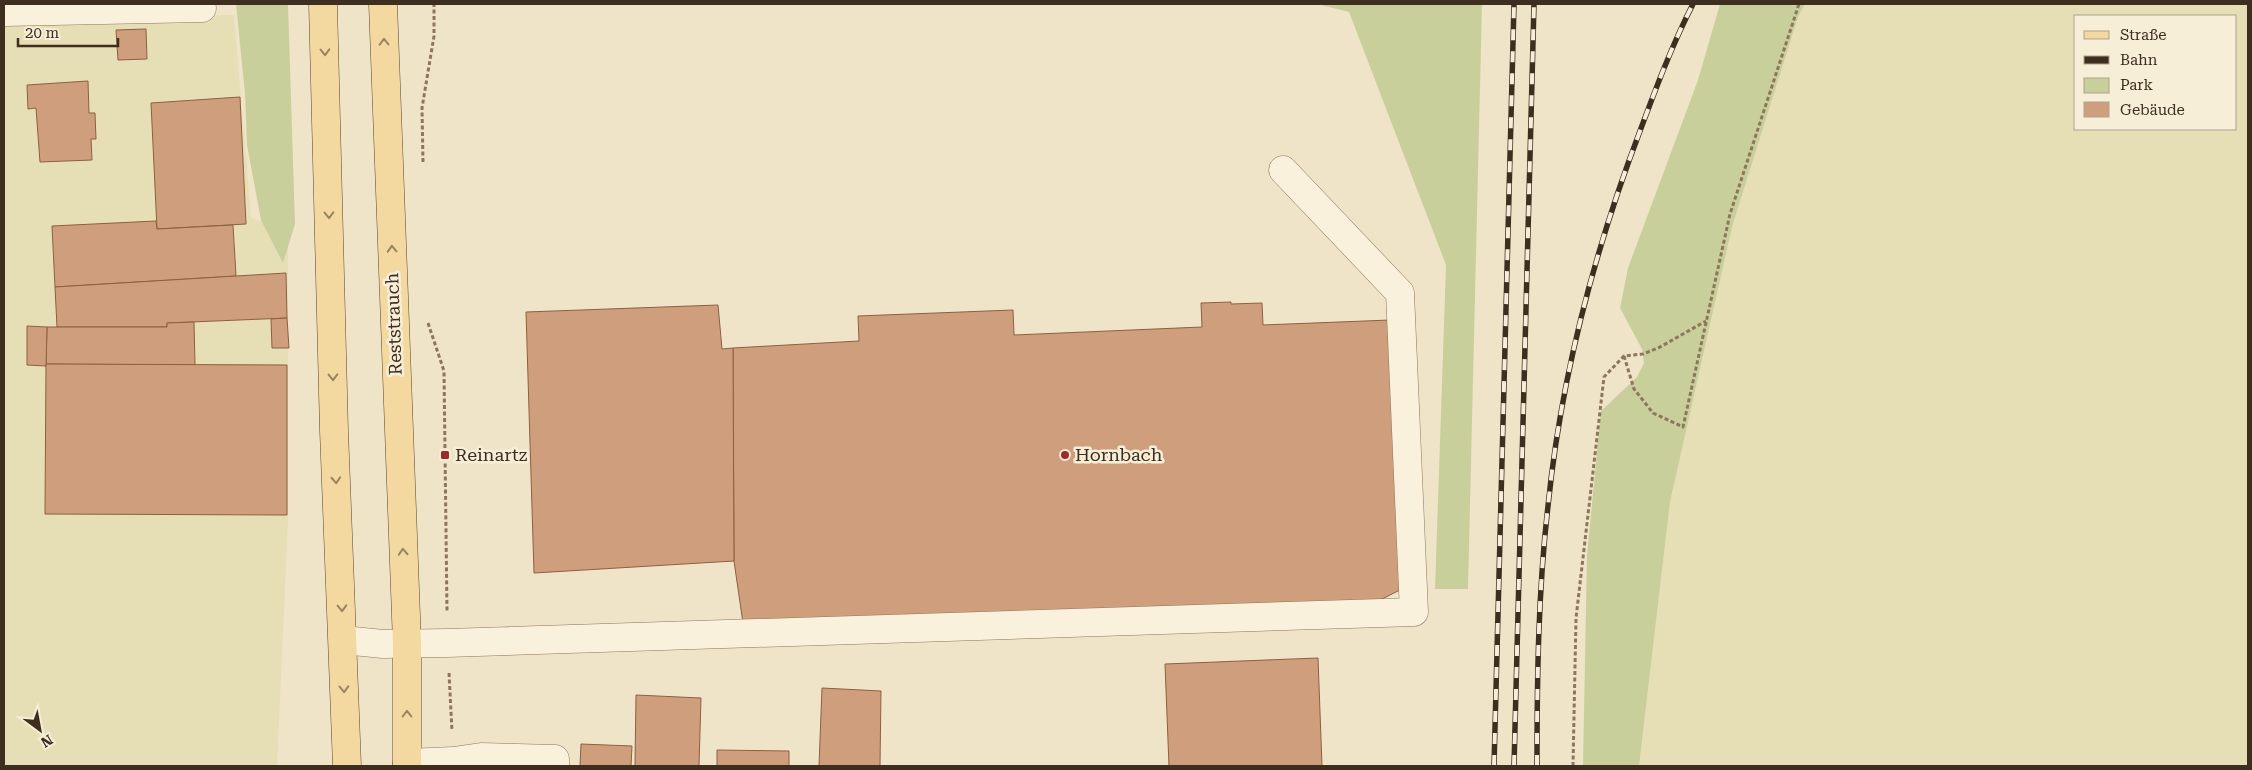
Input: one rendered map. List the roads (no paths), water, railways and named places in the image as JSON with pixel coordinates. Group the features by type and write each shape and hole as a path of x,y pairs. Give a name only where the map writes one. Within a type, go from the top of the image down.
{"main road":[{"path":"324,4 334,431 343,640 346,766"},
{"name":"Reststrauch","path":"383,4 407,644 407,765"}],"street":[{"path":"4,12 202,8"},
{"path":"343,640 407,644 447,643 1414,612 1400,294 1283,170"},
{"path":"407,765 482,757 555,759 555,766"}],"railway":[{"path":"1494,766 1514,4"},
{"path":"1514,766 1534,4"},
{"path":"1537,766 1537,701 1542,571 1561,410 1582,316 1608,222 1646,115 1678,35 1693,4"}],"place":[{"name":"Reinartz","path":"445,455"},
{"name":"Hornbach","path":"1065,455"}]}
